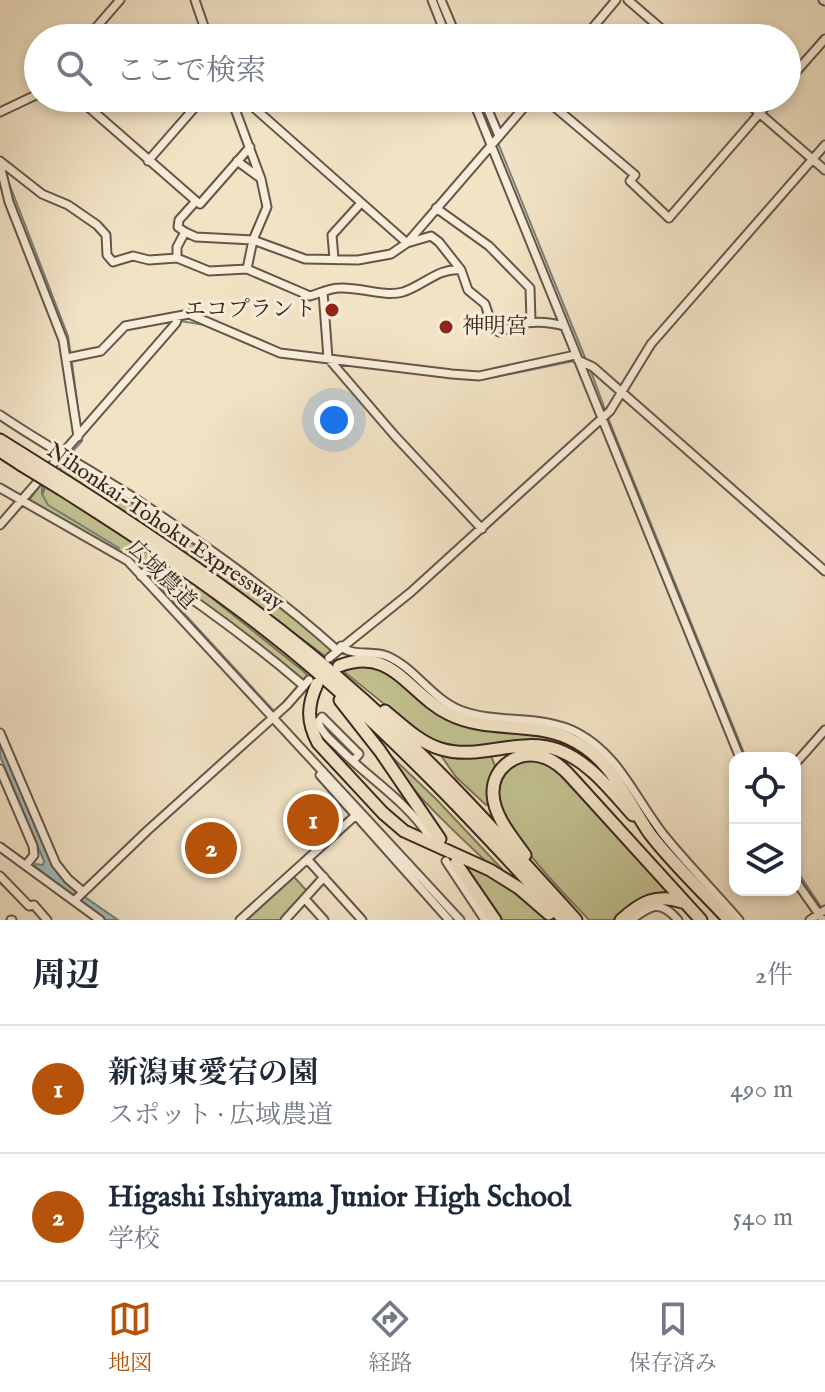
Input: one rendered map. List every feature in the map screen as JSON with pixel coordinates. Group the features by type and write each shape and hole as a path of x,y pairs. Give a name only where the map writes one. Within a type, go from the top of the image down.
{"highway":[{"name":"Nihonkai-Tohoku Expressway","path":"0,440 22,460"},
{"name":"Nihonkai-Tohoku Expressway","path":"0,451 22,460 208,576 292,640 363,700 427,761 576,920"},
{"name":"Nihonkai-Tohoku Expressway","path":"64,486 289,648 381,729 564,920"},
{"path":"229,602 350,711 380,751 434,837"},
{"path":"292,640 436,748 460,752 526,744 544,746 572,757 595,773 729,920"},
{"path":"334,662 361,660 381,663 436,707 461,720 491,726 542,729 580,744 612,772 651,835"},
{"path":"310,683 309,714 318,743 383,813 417,838 502,877 555,920"},
{"path":"582,920 526,857 495,806 496,777 507,763 516,758 536,755 562,768 701,920"},
{"path":"451,862 495,920"},
{"path":"621,920 649,900 668,898 687,904"}],"street":[{"path":"99,24 120,0"},
{"path":"195,0 203,24"},
{"path":"432,0 442,24"},
{"path":"596,24 616,0"},
{"path":"628,0 656,24"},
{"path":"438,15 444,2"},
{"path":"444,2 452,24"},
{"path":"801,66 825,39"},
{"path":"0,112 24,101"},
{"path":"94,112 200,204 250,147"},
{"path":"148,161 191,112"},
{"path":"236,112 261,179 267,207 253,240 247,269"},
{"path":"259,112 407,243"},
{"path":"478,112 738,752"},
{"path":"489,112 499,136"},
{"path":"196,201 179,220 178,227 196,237 253,240 305,259 358,260 391,254 407,243 520,112"},
{"path":"561,112 635,175 630,181 669,218 760,114"},
{"path":"758,112 825,170"},
{"path":"334,662 339,648 398,604 601,419 651,344 825,145"},
{"path":"237,161 261,179"},
{"path":"0,163 42,194 68,205 97,225 106,235 107,255 113,262 133,256 149,260 177,258 209,271 247,269 310,296 337,287 391,294 404,291 444,271 461,270"},
{"path":"0,163 9,202 67,358 78,437"},
{"path":"334,259 332,235 361,203"},
{"path":"436,208 489,246 530,288 531,322"},
{"path":"177,258 177,247 185,232"},
{"path":"407,243 431,236 439,242 461,270 468,290 485,304 493,328 499,332 522,322 547,321 564,326"},
{"path":"530,288 545,280"},
{"path":"323,292 328,358 395,436 482,529"},
{"path":"67,358 101,351 125,326 189,314 280,353 479,376 576,357 593,367 825,571"},
{"path":"0,525 178,317"},
{"path":"0,415 135,499 243,574 339,648 347,652 372,652 393,659 456,709 482,716 555,724 593,742 623,774 666,837 739,920"},
{"name":"広域農道","path":"0,488 128,561 460,920"},
{"path":"78,896 310,683 148,569 141,576"},
{"path":"353,761 359,754 322,717 318,722 322,731 353,761 409,812 434,837"},
{"path":"801,757 825,730"},
{"path":"0,733 42,851"},
{"path":"0,769 33,846 60,870 100,920"},
{"path":"9,786 18,778"},
{"path":"240,920 358,813"},
{"name":"広域農道","path":"358,813 449,920"},
{"path":"0,847 78,896"},
{"path":"26,865 42,851"},
{"path":"308,860 362,920"},
{"path":"451,862 485,920"},
{"path":"0,876 47,920"},
{"path":"285,920 324,877"},
{"path":"801,888 822,914 810,920"},
{"path":"305,899 324,920"},
{"path":"631,920 644,911 661,906 666,907 678,920"}],"shaded area":[{"path":"67,460 229,568 330,647 331,653 325,656 180,549 59,470"},
{"path":"42,483 42,495 46,485 187,578 302,670 308,676 306,679 301,681 137,563 142,572 115,549 31,502"},
{"path":"351,665 376,666 395,676 424,703 557,736 596,758 625,799 571,753 442,747 425,737 342,670"},
{"path":"446,753 488,753 495,770 491,801 486,805 456,777 442,757"},
{"path":"390,755 502,869 493,868 438,815 399,772 388,757"},
{"path":"541,760 556,768 666,886 665,893 647,896 613,920 589,920 563,893 517,837 499,800 500,780 517,761"},
{"path":"459,859 504,884 547,920 498,920"},
{"path":"294,877 307,891 282,920 246,920"}],"water":[{"path":"0,739 48,851 82,895 118,920 106,920 34,866 43,865 44,861 0,756"}],"waterway":[{"path":"484,112 496,137"},
{"path":"498,143 586,360"},
{"path":"7,178 68,336 71,356"},
{"path":"180,321 205,325"},
{"path":"72,361 101,355 110,346"},
{"path":"259,348 271,353"},
{"path":"400,371 481,380 574,361"},
{"path":"72,363 80,425"},
{"path":"590,369 606,412"},
{"path":"608,418 744,752"},
{"path":"72,452 82,441"},
{"path":"43,486 42,494 48,505 119,548"},
{"path":"157,584 273,710"},
{"path":"801,877 821,907"}],"place":[{"name":"エコプラント","path":"332,310"},
{"name":"神明宮","path":"446,327"},
{"name":"新潟東愛宕の園","path":"313,820"},
{"name":"Higashi Ishiyama Junior High School","path":"211,848"}]}
